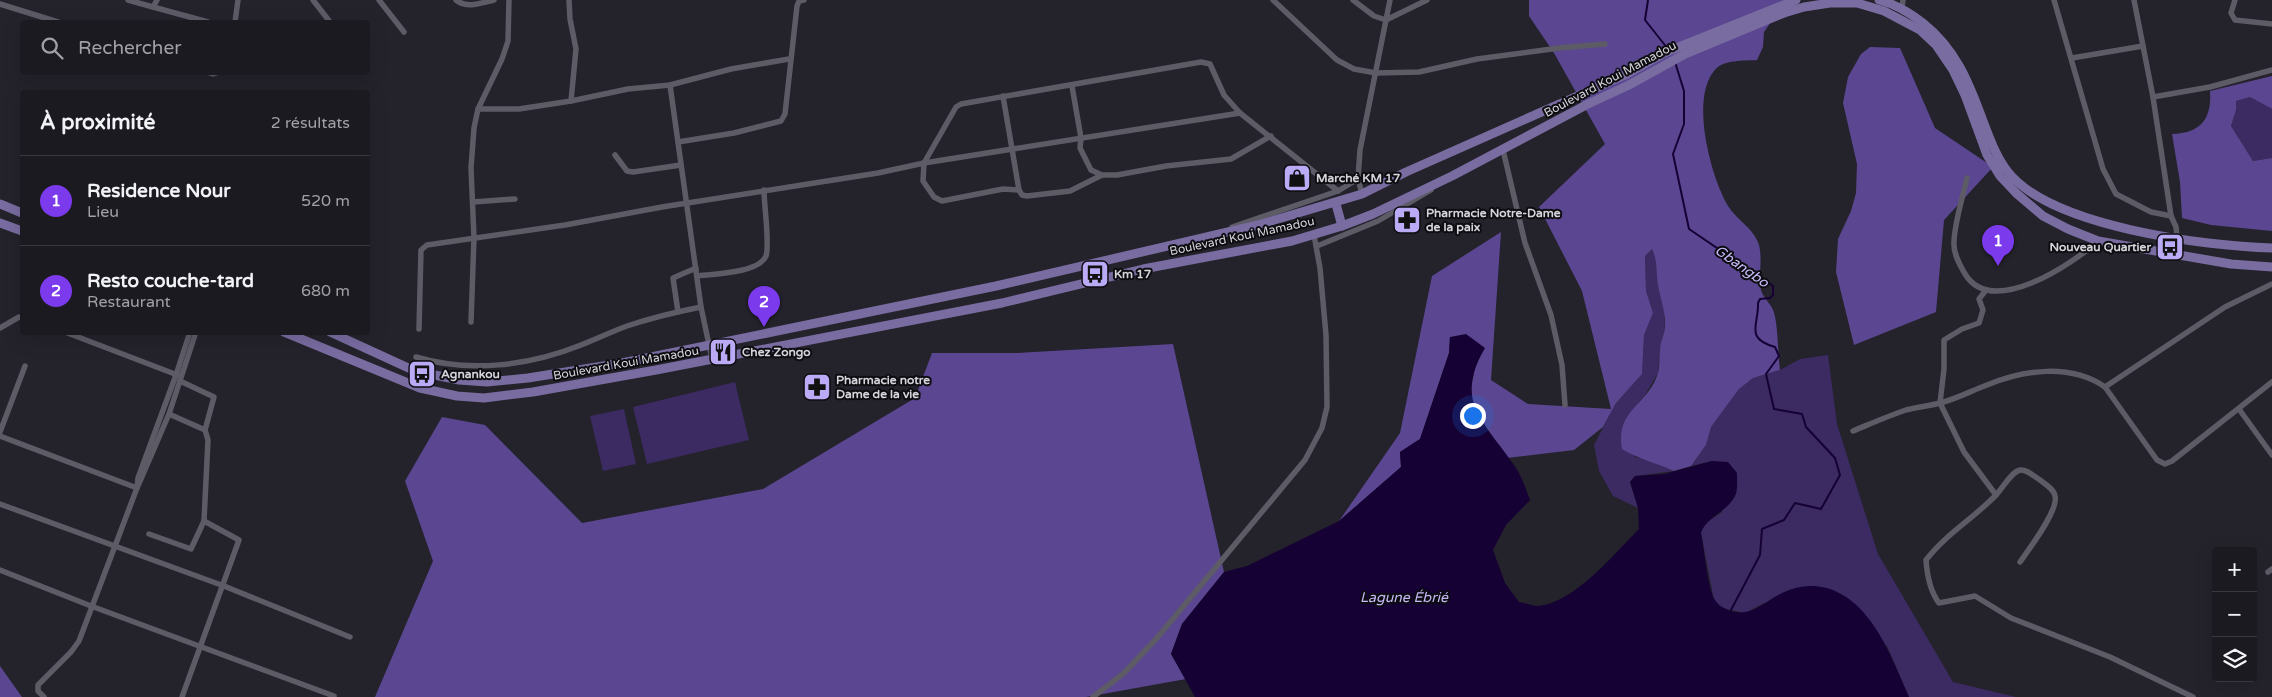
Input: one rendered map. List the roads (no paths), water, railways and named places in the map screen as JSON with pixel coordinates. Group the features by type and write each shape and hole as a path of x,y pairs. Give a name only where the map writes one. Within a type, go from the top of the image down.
{"main road":[{"name":"Boulevard Koui Mamadou","path":"337,335 415,370 460,380 487,382 528,378 622,363 996,286 1204,238 1336,204 1796,0"},
{"path":"1880,0 1902,4 1932,30 1950,50 1969,83 1991,143 2001,162 2018,182 2041,198 2104,223 2177,238 2272,248"},
{"name":"Boulevard Koui Mamadou","path":"1683,50 1804,7 1830,3 1857,3 1884,11 1906,21 1936,45 1953,70 1987,155 2000,176 2016,194 2043,216 2098,241 2231,264 2272,267"},
{"name":"Boulevard Koui Mamadou","path":"291,335 420,388 458,396 506,396 712,359 1002,303 1143,269 1269,245 1342,226 1452,176 1588,104 1629,85 1666,58"},
{"path":"0,204 20,212"},
{"path":"1336,204 1342,226"},
{"path":"0,223 20,230"}],"street":[{"path":"128,0 201,20"},
{"path":"154,7 157,0"},
{"path":"235,20 238,0"},
{"path":"313,0 328,20"},
{"path":"379,0 404,32"},
{"path":"456,0 462,5 494,0"},
{"path":"471,322 474,238 471,168 478,109 502,59 508,41 509,0"},
{"path":"569,0 570,19 576,49 571,101"},
{"path":"678,142 734,133 781,122 785,114 789,59 797,6 799,1 804,0"},
{"path":"1272,0 1337,60 1354,69 1376,73 1419,72 1477,59 1605,44"},
{"path":"1354,0 1374,16 1386,20 1427,0"},
{"path":"1362,194 1358,178 1360,150 1390,0"},
{"path":"2054,0 2103,169 2116,194 2151,212 2171,216"},
{"path":"2134,0 2153,97 2171,216 2176,227 2177,238"},
{"path":"2235,0 2231,13 2234,20 2272,24"},
{"path":"0,4 52,20"},
{"path":"2072,58 2142,46"},
{"path":"478,109 519,109 571,101 628,89 670,85 732,69 789,59"},
{"path":"1019,190 1003,190 942,201 937,200 923,180 924,163 956,107 960,104 1201,62 1210,64 1224,95 1240,113 1338,191"},
{"path":"2153,97 2210,87 2272,70"},
{"path":"670,85 701,307 712,359"},
{"path":"1072,86 1081,138 1080,148 1091,170 1102,175 1117,175 1166,166 1231,159 1271,136"},
{"path":"1002,96 1019,190 1022,194 1027,196 1070,191 1102,175"},
{"path":"419,329 423,247 764,190 878,173 924,163 1240,113"},
{"path":"1503,150 1525,243 1551,315 1562,365 1565,405"},
{"path":"616,155 627,171 633,172 681,165"},
{"path":"1317,246 1346,236 1399,210 1452,176"},
{"path":"1204,238 1338,191 1358,178"},
{"path":"1967,178 1954,245 1957,260 1968,280 1986,290 2009,291 2028,284 2072,261 2098,241"},
{"path":"697,276 744,270 760,264 766,256 767,241 764,190"},
{"path":"473,202 515,199"},
{"path":"1093,697 1124,673 1157,638 1305,460 1322,428 1327,407 1326,335 1317,246 1314,234"},
{"path":"678,312 673,278 696,268"},
{"path":"2105,387 2225,306 2272,284"},
{"path":"1986,290 1979,299 1983,310 1979,323 1962,329 1944,340 1944,369 1940,403 1964,452 1996,495"},
{"path":"416,357 434,363 503,365 541,358 580,346 627,326 701,307"},
{"path":"0,328 20,317"},
{"path":"72,335 180,378 214,397 205,430 208,440 203,497 204,521 191,549 149,534"},
{"path":"137,488 138,478 180,378 189,335"},
{"path":"44,697 38,691 38,685 76,646 116,547 137,488 169,414 195,335"},
{"path":"25,366 0,434 137,488"},
{"path":"1852,431 1907,410 1940,403 1988,384 2045,371 2070,372 2093,378 2105,387 2157,460 2165,464 2172,461 2272,382"},
{"path":"2239,409 2272,455"},
{"path":"169,414 205,430"},
{"path":"2020,562 2041,532 2056,503 2054,491 2025,470 2015,473 1996,495 1935,549 1926,560 1929,582 1934,596 1939,603 1975,596 2018,621 2110,657 2193,697"},
{"path":"0,504 224,586 350,637"},
{"path":"182,697 224,586 239,540 204,521"},
{"path":"0,570 91,606 334,696"}],"water":[{"name":"Lagune Ébrié","path":"1466,334 1485,348 1476,367 1472,384 1473,399 1477,412 1518,472 1530,500 1506,525 1493,550 1505,583 1519,602 1539,606 1553,603 1566,596 1593,575 1639,529 1638,508 1630,482 1635,476 1664,474 1712,461 1728,462 1737,473 1736,494 1727,506 1707,523 1701,533 1710,587 1717,603 1728,610 1741,612 1755,609 1778,595 1805,586 1816,586 1837,592 1856,604 1878,632 1890,653 1909,697 1195,697 1171,654 1182,624 1224,572 1247,566 1339,521 1401,467 1400,452 1420,439 1449,353 1450,337"}],"waterway":[{"name":"Gbangbo","path":"1648,0 1645,20 1668,49"},
{"name":"Gbangbo","path":"1675,62 1684,91 1684,124 1673,154 1689,229 1773,286 1773,295 1770,298 1760,299 1758,303 1755,330 1759,339 1775,347 1779,356 1766,374 1774,409 1802,414 1806,427 1835,458 1840,475 1821,509 1795,503 1784,520 1762,529 1760,555 1731,610"}],"place":[{"name":"Marché KM 17","path":"1297,178"},
{"name":"Pharmacie Notre-Dame de la paix","path":"1407,220"},
{"name":"Nouveau Quartier","path":"2170,247"},
{"name":"Residence Nour","path":"1998,266"},
{"name":"Km 17","path":"1095,274"},
{"name":"Resto couche-tard","path":"764,327"},
{"name":"Chez Zongo","path":"723,352"},
{"name":"Agnankou","path":"422,374"},
{"name":"Pharmacie notre Dame de la vie","path":"817,387"}]}
